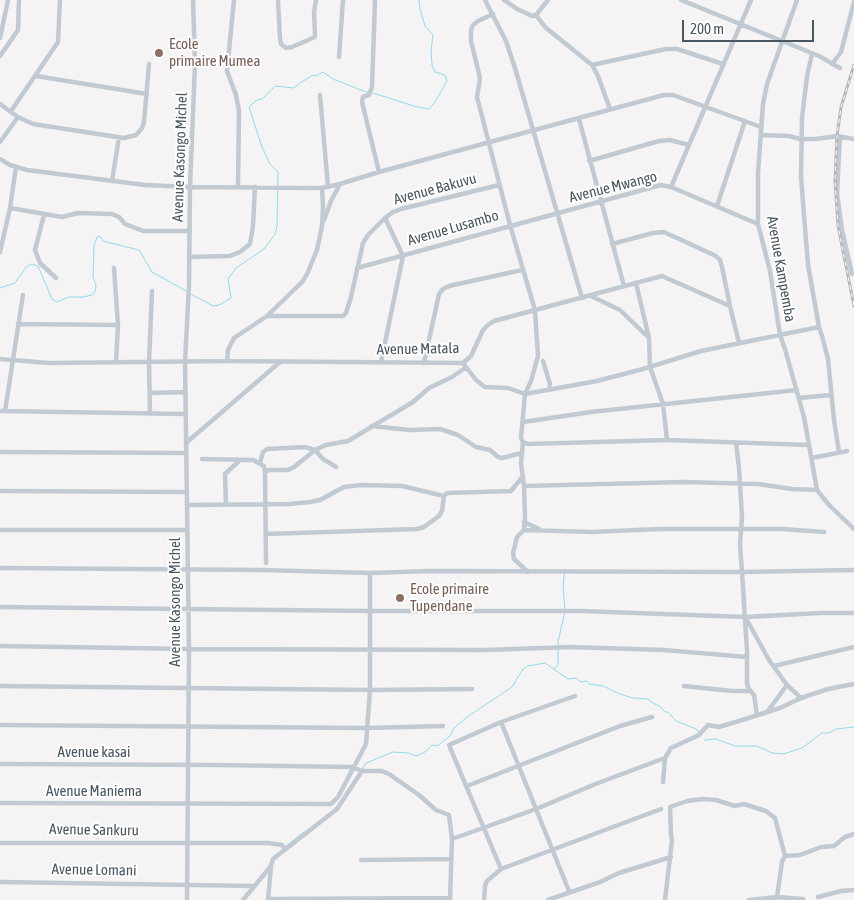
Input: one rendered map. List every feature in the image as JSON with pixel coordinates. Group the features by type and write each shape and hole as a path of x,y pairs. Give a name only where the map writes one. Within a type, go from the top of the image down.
{"street":[{"path":"0,38 8,0"},
{"path":"0,56 18,30 19,0"},
{"path":"11,111 58,42 60,0"},
{"name":"Avenue Kasongo Michel","path":"187,900 188,649 185,362 195,62 193,0"},
{"path":"234,0 227,71 236,95 239,111 238,187"},
{"path":"278,0 280,38 281,44 286,48 315,37 314,12 316,0"},
{"path":"339,57 343,0"},
{"path":"375,0 372,87 369,94 363,97 362,102 379,172"},
{"path":"504,0 532,16 536,15 548,0"},
{"path":"681,0 812,54 840,68"},
{"path":"671,187 751,0"},
{"name":"Avenue Kampemba","path":"797,0 767,84 761,127 758,173 758,224 770,271 780,334 799,398 818,490 829,505 854,529"},
{"path":"487,1 506,41 582,298"},
{"path":"832,64 841,52 854,2"},
{"path":"493,14 473,25 471,41 480,78 476,97 522,270 535,310 538,356 532,381 525,394 521,438 523,442 524,530 517,537 513,553 514,559 528,572"},
{"path":"536,15 545,28 592,65 610,109"},
{"path":"592,65 666,48 677,48 723,64"},
{"path":"812,54 807,76 800,139 802,195 808,265 819,327 828,359 839,452"},
{"path":"0,104 18,118 33,124 120,137 136,136 142,128 148,64"},
{"path":"36,76 146,94"},
{"path":"320,95 328,187"},
{"path":"0,159 16,168 145,185 322,188 664,95 673,95 761,127"},
{"path":"0,142 18,118"},
{"path":"579,119 624,286"},
{"path":"717,206 745,121"},
{"path":"761,135 789,136 800,139 854,138"},
{"path":"112,181 120,137"},
{"path":"840,137 837,193 842,230 852,274"},
{"path":"589,161 659,141 670,140 689,145"},
{"path":"0,252 10,208 16,168"},
{"path":"227,362 228,350 234,338 267,316 303,281 317,250 322,226 331,201 340,184"},
{"name":"Avenue Bakuvu","path":"267,316 343,316 351,297 363,243 368,235 385,218 401,209 499,185"},
{"name":"Avenue Mwango","path":"556,214 660,185 671,187 758,224"},
{"path":"190,257 230,256 240,252 250,244 255,187"},
{"path":"322,188 322,226"},
{"path":"10,208 62,217 78,213 112,214 119,217 125,224 143,231 190,231"},
{"name":"Avenue Lusambo","path":"357,268 556,214"},
{"path":"44,215 35,250 40,263 56,278"},
{"path":"381,362 403,256 385,218"},
{"path":"612,244 664,232 716,256 720,260 722,267 739,343"},
{"path":"114,268 118,325 116,362"},
{"path":"424,363 440,294 443,289 449,286 522,270"},
{"name":"Avenue Matala","path":"0,359 49,363 381,362 464,365 483,330 494,321 662,276 730,306"},
{"path":"636,284 648,338 650,367 664,404 667,440"},
{"path":"150,414 149,362 152,291"},
{"path":"23,295 2,411 186,414"},
{"path":"591,296 620,310 648,338"},
{"path":"18,324 118,325"},
{"path":"265,472 269,470 288,470 315,450 326,445 348,441 371,426 392,416 413,402 429,388 452,377 464,365 476,380 485,387 508,388 525,394 597,381 701,351 780,334 798,333 819,327"},
{"path":"543,361 550,384 549,390"},
{"path":"186,443 280,362"},
{"path":"523,422 591,412 797,390"},
{"path":"150,393 186,392"},
{"path":"799,398 832,395"},
{"path":"371,426 410,430 440,429 458,435 476,447 490,450 498,457 502,458 522,453"},
{"path":"523,442 528,444 667,440 808,445"},
{"path":"736,443 742,517 742,572 747,684 748,689 754,695 757,715"},
{"path":"260,463 264,450 270,448 305,447 315,450 323,459 336,467"},
{"path":"812,458 847,450"},
{"path":"0,452 186,453"},
{"path":"202,459 232,458 253,460 264,466 266,563"},
{"path":"226,504 224,474 240,460"},
{"path":"266,534 424,527 439,516 444,496 448,492 511,491 522,476"},
{"path":"524,486 659,482 739,483 818,490"},
{"path":"187,505 310,502 320,500 344,487 361,486 402,486 444,496"},
{"path":"0,491 187,492"},
{"path":"524,522 543,531"},
{"path":"524,530 783,529 824,532"},
{"path":"0,530 187,530"},
{"path":"0,568 261,570 370,573 854,570"},
{"path":"370,573 370,690 364,748 357,769 337,810 330,817 284,847 273,859 268,899 450,899 452,838 536,809 665,758"},
{"path":"0,607 582,611 745,617 854,613"},
{"path":"745,617 787,685 801,698"},
{"path":"0,646 369,650 571,648 664,650 747,657"},
{"path":"774,666 854,647"},
{"path":"663,782 665,758 671,748 699,735 708,725 719,727 767,712 828,689 854,684"},
{"path":"767,712 787,685"},
{"path":"0,686 370,690 472,689"},
{"path":"684,686 752,691"},
{"path":"501,869 449,745 500,722 575,696"},
{"path":"466,786 518,764 620,726 652,717"},
{"path":"500,722 569,891"},
{"path":"0,724 367,728 443,726"},
{"name":"Avenue kasai","path":"0,764 188,765 382,771 420,795 436,810 450,815 452,838"},
{"name":"Avenue Maniema","path":"0,803 331,804 357,769"},
{"path":"665,900 672,840 670,807 687,800 704,799 716,800 735,806 744,804 770,814 775,818 784,856 775,899"},
{"path":"484,900 487,881 501,869 661,809"},
{"path":"784,856 800,855 821,847 834,846 845,837 854,834"},
{"name":"Avenue Sankuru","path":"0,843 259,843 284,847"},
{"path":"548,900 651,862 671,857"},
{"path":"360,860 451,859"},
{"path":"243,900 271,866"},
{"name":"Avenue Lomani","path":"0,882 253,886"},
{"path":"818,897 854,890"},
{"path":"749,900 804,899"}],"waterway":[{"path":"373,93 429,109 447,81 445,75 435,72 432,65 433,35 425,26 419,0"},
{"path":"191,294 213,306 219,305 231,298 228,279 236,268 264,249 275,234 277,226 278,172 270,164 262,147 249,107 257,100 262,99 275,86 294,88 313,75 316,76 323,72 333,79 369,92"},
{"path":"0,288 15,283 26,267 32,264 38,266 52,299 57,302 69,297 92,295 95,292 96,285 93,277 94,246 97,237 100,236 103,241 139,250 152,272 188,292"},
{"path":"554,669 558,665 558,642 565,611 563,586 565,569"},
{"path":"362,769 366,763 393,752 408,753 416,756 425,752 432,745 437,746 450,736 454,728 467,717 512,687 523,669 528,666 545,663 568,679 576,678 581,682 587,681 590,684 603,686 633,698 649,699 665,712 668,712 676,721 699,732"},
{"path":"705,740 716,739 735,746 757,746 772,753 783,754 802,748 822,733 854,727"},
{"path":"286,846 304,832"}],"railway":[{"path":"854,65 841,107 837,136 835,180 838,226 854,306"}],"place":[{"name":"Ecole primaire Mumea","path":"159,53"},
{"name":"Ecole primaire Tupendane","path":"400,598"}]}
